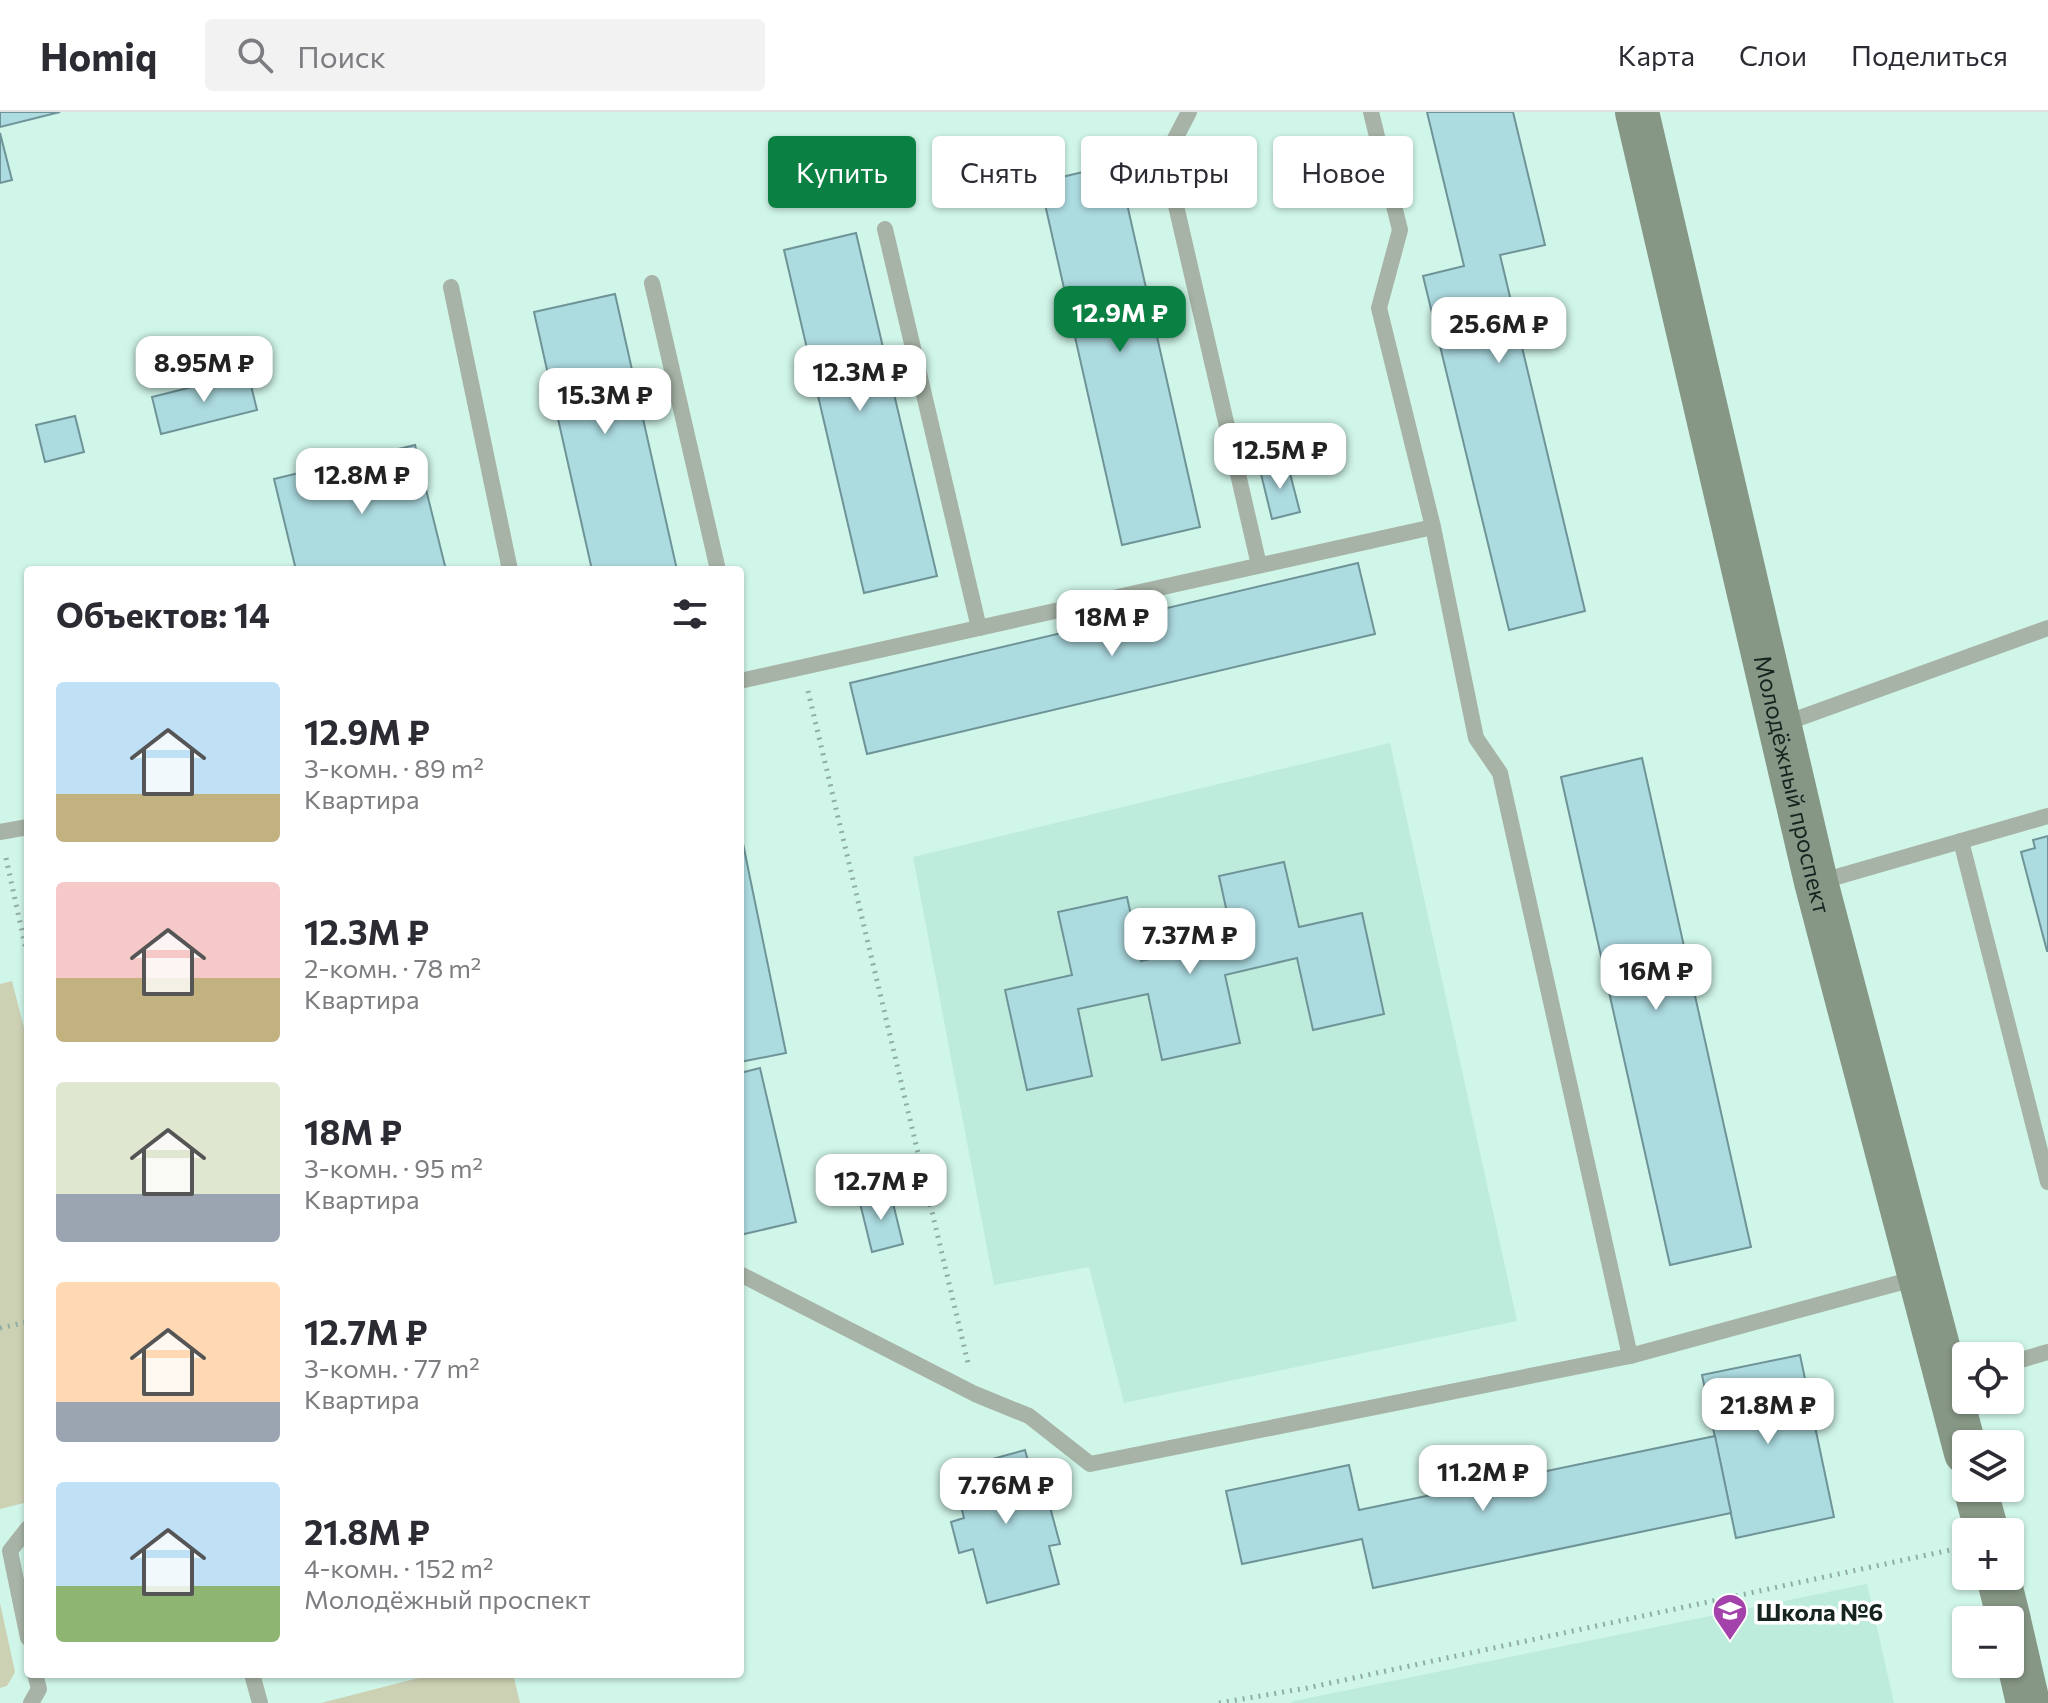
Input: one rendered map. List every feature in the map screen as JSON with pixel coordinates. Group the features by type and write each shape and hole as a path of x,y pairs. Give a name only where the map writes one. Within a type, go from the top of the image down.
{"street":[{"name":"Молодёжный проспект","path":"1637,112 1816,882 1918,1277 1952,1365"},
{"path":"2022,1678 2028,1703"}],"lane":[{"path":"1189,112 1165,158 1259,565"},
{"path":"1371,112 1400,230 1379,308 1433,527 1476,738 1500,773 1630,1356"},
{"path":"885,229 979,628"},
{"path":"652,283 717,566"},
{"path":"451,287 509,566"},
{"path":"744,675 803,667 1433,527"},
{"path":"1780,725 2048,628"},
{"path":"1816,882 2048,816"},
{"path":"2,839 24,829"},
{"path":"1961,841 2048,1182"},
{"path":"744,1276 975,1394 1029,1416 1090,1464 1630,1356 1918,1277"},
{"path":"2024,1359 2048,1352"},
{"path":"24,1533 10,1551 24,1619"},
{"path":"31,1703 39,1689 36,1678"},
{"path":"253,1678 260,1703"}],"path":[{"path":"803,667 975,1394"},
{"path":"2,839 24,941"},
{"path":"0,1328 24,1323"},
{"path":"1219,1703 1307,1688 1952,1550"}],"shaded area":[{"path":"1390,743 1517,1321 1124,1403 1089,1267 994,1285 913,857"},
{"path":"12,981 24,1028 24,1503 0,1509 0,984"},
{"name":"Школа №6","path":"1867,1584 1894,1703 1290,1703 1294,1701"},
{"path":"0,1603 15,1672 7,1686 0,1688"},
{"path":"418,1678 514,1678 520,1703 321,1703"}],"building":[{"path":"0,112 60,112 0,127"},
{"path":"1427,112 1513,112 1545,245 1500,255 1585,611 1509,630 1423,276 1464,266"},
{"path":"0,133 12,180 0,183"},
{"path":"1081,173 1081,208 1128,208 1200,527 1122,545 1046,208 1065,208 1065,176"},
{"path":"856,233 937,576 864,593 784,250"},
{"path":"615,294 676,566 591,566 534,312"},
{"path":"248,373 257,410 161,434 152,397"},
{"path":"75,416 84,452 45,462 36,425"},
{"path":"415,445 445,566 295,566 274,479"},
{"path":"1287,462 1300,512 1272,519 1260,470"},
{"path":"1358,563 1375,634 867,754 850,683"},
{"path":"1642,758 1751,1247 1670,1265 1561,777"},
{"path":"2048,836 2047,951 2021,852 2035,848 2033,840"},
{"path":"744,848 786,1053 744,1061"},
{"path":"1284,862 1299,927 1362,913 1384,1014 1313,1030 1297,958 1225,975 1240,1043 1162,1060 1148,994 1078,1009 1092,1076 1027,1090 1005,990 1072,975 1058,912 1127,897 1141,961 1233,940 1219,876"},
{"path":"760,1068 796,1222 744,1234 744,1072"},
{"path":"890,1191 903,1244 872,1252 859,1199"},
{"path":"1800,1355 1834,1517 1736,1538 1702,1375"},
{"path":"1715,1436 1731,1513 1373,1588 1362,1539 1242,1564 1226,1491 1349,1465 1359,1510"},
{"path":"1025,1450 1035,1488 1044,1485 1060,1544 1049,1546 1059,1584 987,1603 973,1549 959,1553 951,1522 964,1518 952,1470"}],"place":[{"name":"Школа №6","path":"1730,1642"}]}
